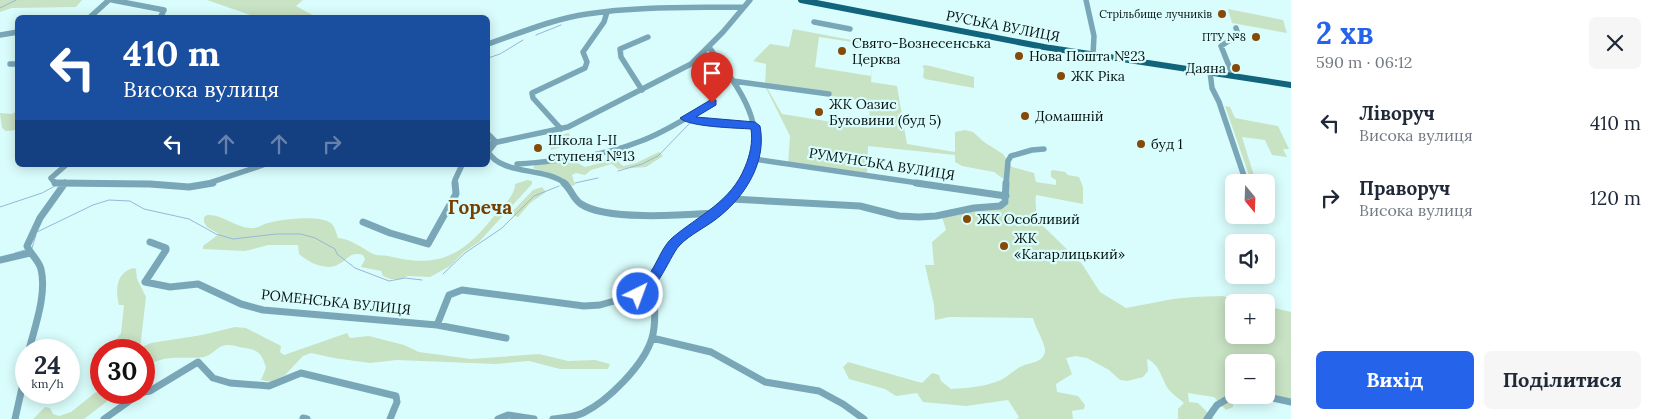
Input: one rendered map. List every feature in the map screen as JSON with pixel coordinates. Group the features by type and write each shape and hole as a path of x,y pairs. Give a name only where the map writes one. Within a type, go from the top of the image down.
{"main road":[{"name":"РУСЬКА ВУЛИЦЯ","path":"801,0 1008,41 1291,85"}],"street":[{"path":"93,15 111,0 164,10 162,15"},
{"path":"490,144 561,129 692,64 750,0"},
{"path":"1084,0 1094,36 1093,55"},
{"path":"490,43 556,21 586,14 743,7"},
{"path":"561,129 533,98 532,93 585,68 587,62 583,52 603,23 607,12"},
{"path":"814,22 850,29"},
{"path":"1233,76 1221,46 1238,35 1236,28"},
{"path":"0,35 15,32"},
{"path":"642,90 621,57 620,49 648,37"},
{"path":"437,324 449,295 462,290 594,306 638,294 652,281 675,243 716,213 732,198 746,180 754,159 757,138 755,126 742,94 709,47"},
{"path":"10,64 15,64"},
{"path":"1210,72 1210,81 1243,174"},
{"path":"734,81 829,94"},
{"path":"504,165 542,162 606,152 640,142 665,131 712,103"},
{"path":"685,118 716,124 755,126"},
{"path":"490,136 496,142"},
{"path":"490,150 496,142"},
{"path":"732,198 860,206 890,214 928,217 947,215 959,210 1000,206 1005,202 1008,161 1011,156 1032,150 1044,149"},
{"path":"490,156 492,161 504,165 532,170 558,179 570,188 576,200 600,210 681,216 716,213"},
{"name":"РУМУНСЬКА ВУЛИЦЯ","path":"754,159 1006,196"},
{"path":"64,167 51,178 54,183 150,184 189,187 212,182 256,167"},
{"path":"363,222 390,234 428,244 456,194 455,180 461,167"},
{"path":"29,250 40,218 65,183"},
{"name":"РОМЕНСЬКА ВУЛИЦЯ","path":"150,242 166,248 166,250 145,282 170,287 198,284 241,304 263,310 437,324 506,338"},
{"path":"0,260 29,250"},
{"path":"29,250 40,262 42,281 41,300 32,339"},
{"path":"554,419 576,415 598,405 645,354 652,338 654,302 652,281"},
{"path":"652,338 689,345 720,355 758,378 780,386 803,387 820,392 852,409 864,419"},
{"path":"155,388 198,362 204,372 222,383 272,385 301,373 396,396 397,402 390,419"},
{"path":"1275,398 1291,402"},
{"path":"1207,419 1217,405 1225,400"},
{"path":"15,419 18,404"},
{"path":"104,419 126,404"},
{"path":"498,419 508,415 534,419"}],"green space":[{"path":"0,0 82,0 76,7 12,8 0,12"},
{"path":"207,0 303,0 296,6 312,15 250,15"},
{"path":"1228,9 1283,20 1287,33 1232,23"},
{"path":"793,29 873,44 819,37 815,67 871,76 873,49 871,82 897,86 907,144 955,152 955,132 965,130 973,132 984,142 1003,154 1012,167 1034,173 1036,182 1056,185 1056,180 1051,177 1051,171 1053,170 1079,177 1083,187 1083,204 1036,195 1038,217 1041,224 1082,264 1100,292 1126,308 1173,299 1225,297 1225,344 1275,344 1275,308 1291,312 1291,399 1275,395 1275,354 1225,354 1225,404 1233,404 1233,407 1226,410 1214,397 1188,393 1189,402 1198,403 1214,419 1178,419 1178,409 1184,403 1172,394 1158,369 1147,359 1148,371 1143,377 1127,381 1120,380 1109,370 1087,358 1076,356 1066,358 1072,374 1056,384 1057,392 1078,396 1085,405 1084,409 1072,411 1073,419 1017,419 1019,417 1008,400 966,406 923,402 917,393 896,396 885,389 849,379 843,367 848,362 922,383 932,373 939,375 941,381 951,389 976,387 1001,380 1020,367 1042,358 1045,348 1033,318 949,317 935,320 934,305 925,265 934,265 932,242 946,230 942,217 991,206 1004,201 1009,202 1009,183 994,172 962,166 955,162 955,155 868,146 867,177 788,165 790,136 765,86 766,64 753,61 770,44 789,47","holes":["766,86 869,102 870,128 782,114"]},
{"path":"926,65 974,77 974,88 925,79 922,66"},
{"path":"1225,106 1230,107 1235,118 1278,126 1289,149 1283,149 1287,157 1272,155 1265,140 1242,137 1253,174 1249,174"},
{"path":"0,113 15,113 15,130 6,131 2,128"},
{"path":"569,133 573,144 551,150 548,138"},
{"path":"659,152 663,156 646,167 618,169 612,164 591,170 585,175 576,173 572,175 575,185 566,188 560,185 565,181 533,168 535,164 574,161 585,167 616,159 623,166 636,163"},
{"path":"527,180 532,181 532,184 479,242 464,252 450,266 430,277 408,276 401,279 390,279 383,276 381,271 361,267 365,259 363,255 359,254 352,255 334,266 318,265 299,254 298,245 268,245 245,251 203,249 203,246 219,234 207,227 204,217 207,215 218,216 244,227 252,228 281,220 308,218 331,223 338,238 352,242 373,254 420,261 433,260 445,257 468,244 506,204 515,184"},
{"path":"542,187 546,192 530,203 518,217 510,214 533,190"},
{"path":"136,269 137,279 146,297 141,339 117,339 121,333 124,305 119,305 117,288 120,278 128,270"},
{"path":"235,327 246,328 281,346 280,352 284,355 347,333 350,338 369,336 404,345 419,352 471,359 539,354 568,361 595,360 610,364 608,369 560,369 529,361 495,364 397,360 370,363 311,353 303,356 285,375 271,382 261,380 266,368 260,354 250,349 230,345 220,347 204,357 167,358 155,362 155,342 202,335"},
{"path":"90,397 90,404 104,404 84,419 33,419 45,407 50,408 53,414 59,416 71,412"}],"waterway":[{"path":"0,8 16,0"},
{"path":"536,35 561,25"},
{"path":"490,57 500,54 523,40"},
{"path":"618,171 642,164 658,156 690,123"},
{"path":"575,183 598,178"},
{"path":"0,207 42,193 55,186"},
{"path":"443,274 465,253 502,228 534,196 559,186"},
{"path":"37,232 93,205 109,200 130,201 144,209 189,219 216,234 233,239 276,234 301,234 315,238 335,249 337,254 355,268 389,281 405,278 422,280"},
{"path":"32,248 36,235"},
{"path":"15,253 25,250"}],"place":[{"name":"Стрільбище лучників","path":"1222,14"},
{"name":"ПТУ №8","path":"1256,37"},
{"name":"Свято-Вознесенська Церква","path":"842,51"},
{"name":"Нова Пошта №23","path":"1019,56"},
{"name":"Даяна","path":"1236,68"},
{"name":"ЖК Ріка","path":"1061,76"},
{"name":"ЖК Оазис Буковини (буд 5)","path":"819,112"},
{"name":"Домашній","path":"1025,116"},
{"name":"буд 1","path":"1141,144"},
{"name":"Школа I-II ступеня №13","path":"538,148"},
{"name":"ЖК Особливий","path":"967,219"},
{"name":"ЖК «Кагарлицький»","path":"1004,246"}],"district":[{"name":"Гореча","path":"480,207"}],"route":[{"path":"638,294 652,281 664,258 675,243 683,235 716,213 732,198 746,180 754,159 757,138 755,126 716,124 685,118 712,103"}]}
